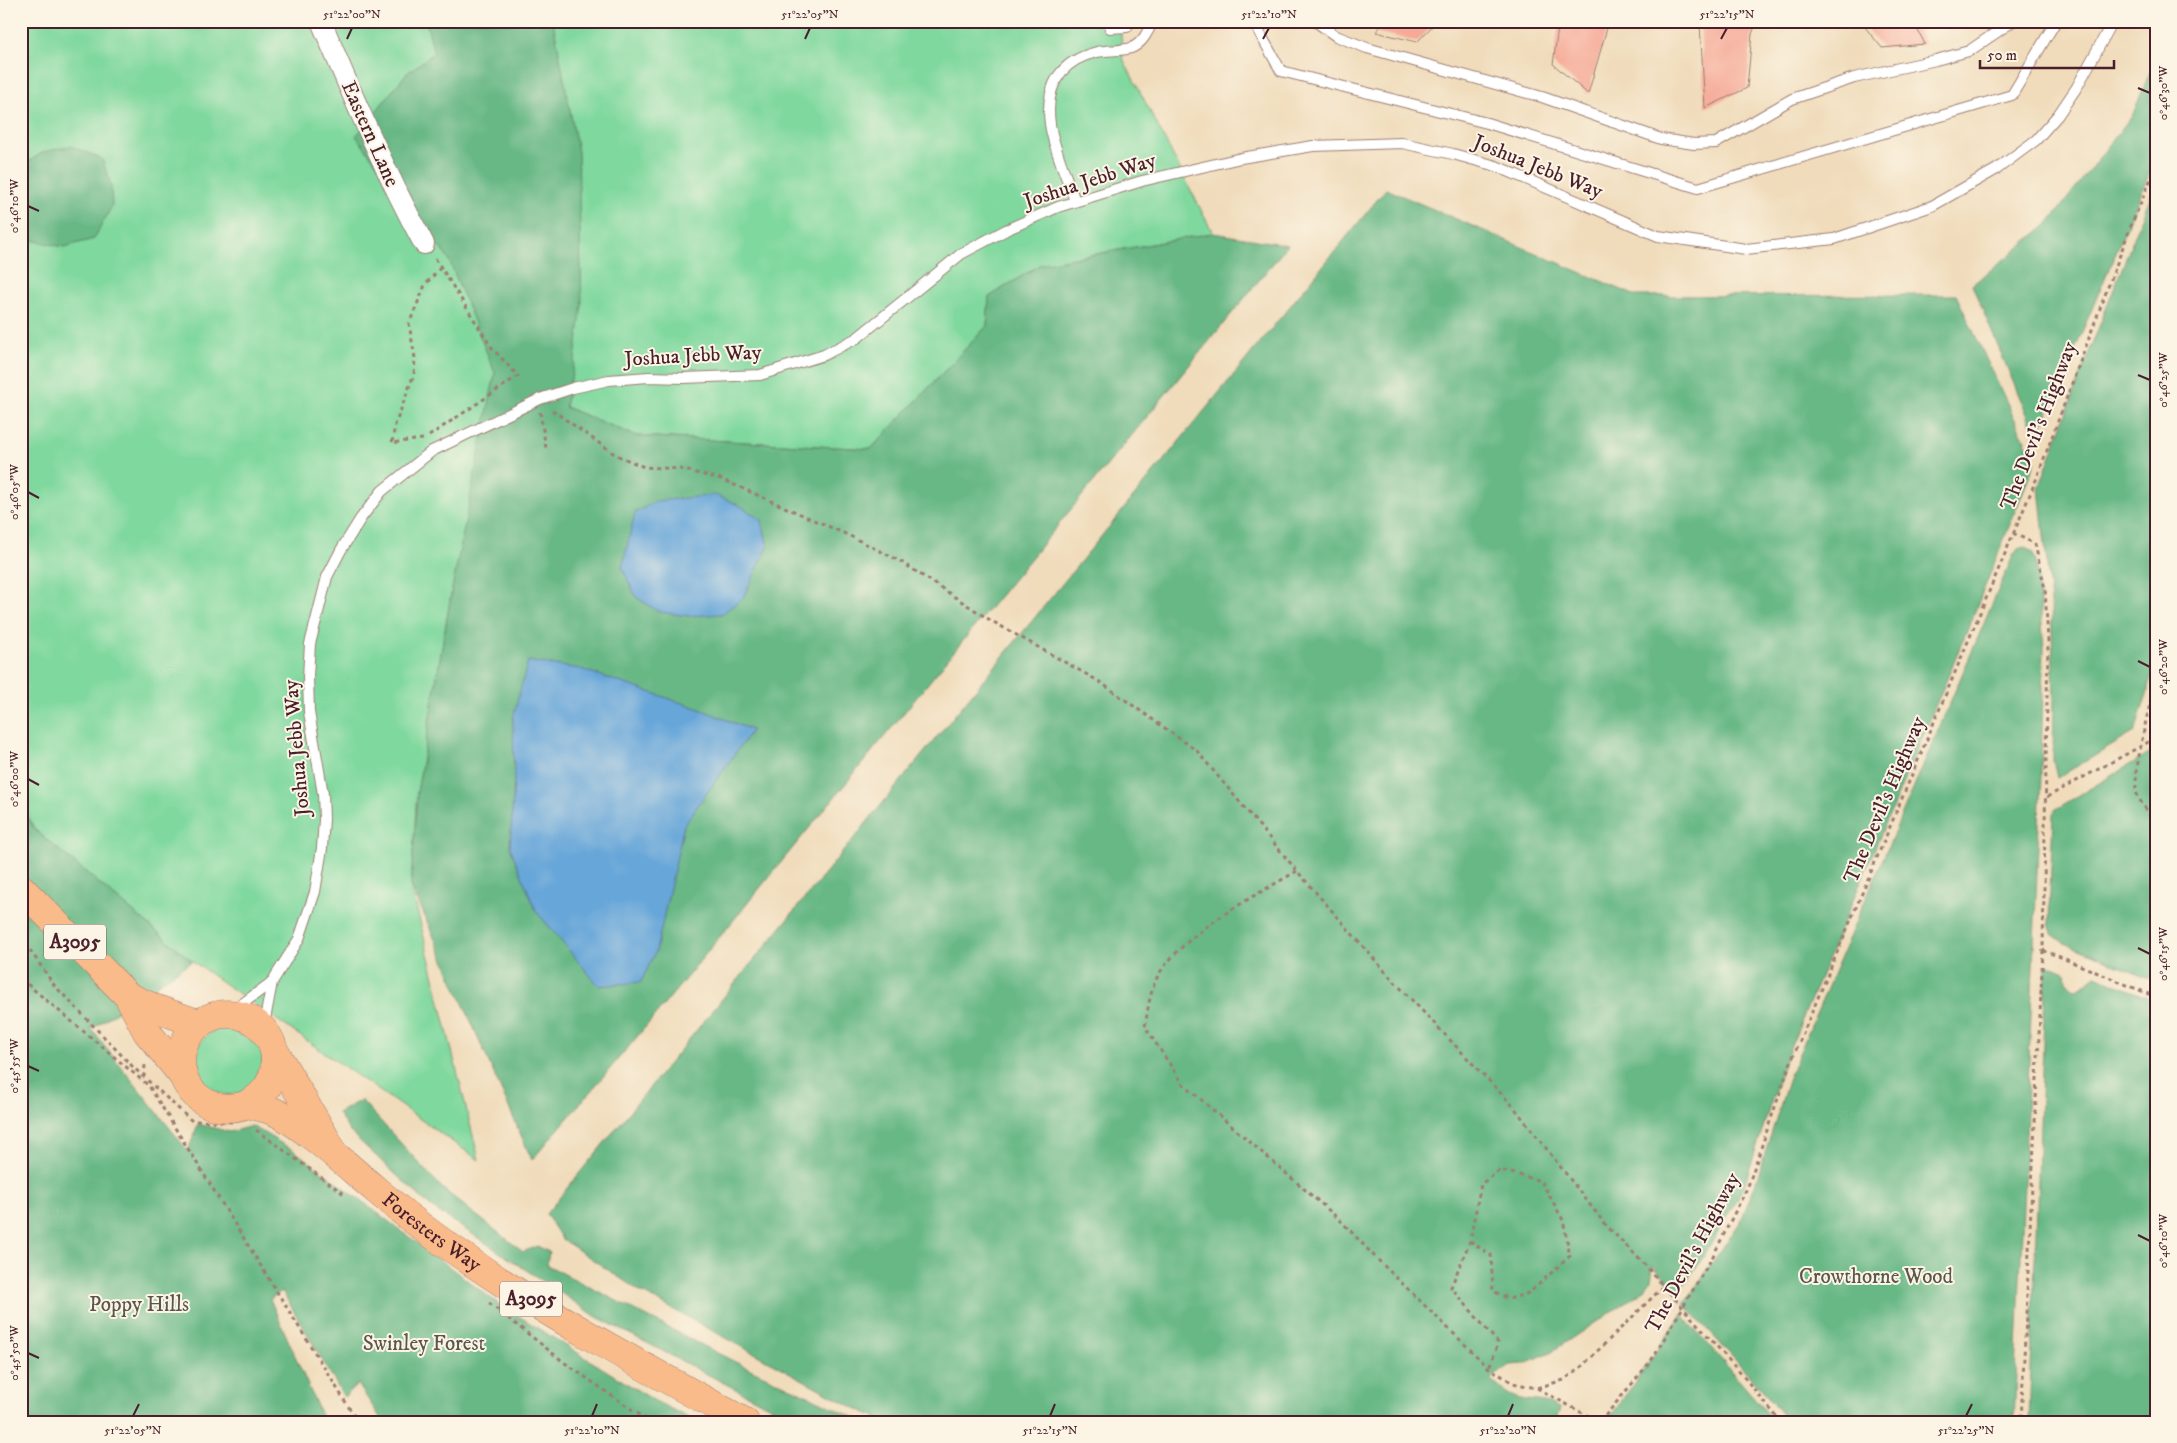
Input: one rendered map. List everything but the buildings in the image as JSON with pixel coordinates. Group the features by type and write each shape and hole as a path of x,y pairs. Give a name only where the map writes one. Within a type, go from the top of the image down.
{"main road":[{"name":"A3095","path":"21,888 128,996 147,1032 183,1076"},
{"name":"A3095","path":"128,996 154,1008 200,1024"},
{"path":"227,1014 243,1017 268,1040 275,1066 271,1081 246,1118 225,1108 209,1105 190,1090 183,1076 182,1051 189,1036 200,1024 217,1016 227,1014"},
{"name":"Foresters Way","path":"268,1040 334,1152"},
{"name":"Foresters Way","path":"246,1118 280,1114 334,1152 376,1190 453,1250 617,1352 745,1422"}],"street":[{"name":"Eastern Lane","path":"321,21 354,100 396,192 424,244"}],"lane":[{"path":"1110,28 1127,27 1128,21"},
{"path":"1075,201 1050,126 1048,103 1053,83 1061,71 1074,61 1096,53 1132,48 1141,42 1152,21"},
{"path":"1253,21 1281,71 1487,123 1698,188 2012,95 2056,21"},
{"path":"1315,21 1336,36 1367,48 1542,97 1661,139 1694,144 1716,143 1792,99 1854,78 1969,51 2013,21"},
{"name":"Joshua Jebb Way","path":"227,1014 272,982 299,939 315,892 322,848 323,810 322,786 309,712 308,676 310,644 327,577 340,550 382,491 432,451 540,399 573,388 609,380 649,376 684,378 760,375 824,354 857,338 960,254 1006,230 1075,201 1142,181 1241,158 1313,146 1402,143 1496,166 1658,236 1746,250 1834,239 1932,206 1997,169 2036,140 2058,115 2077,87 2112,21"},
{"name":"Joshua Jebb Way","path":"268,1040 272,982"}],"path":[{"name":"The Devil's Highway","path":"1600,1422 1652,1361 1712,1258 1748,1186 1788,1069 2036,480 2130,228 2156,167"},
{"path":"442,266 492,348 518,376 422,440 392,443 395,425 414,374 415,358 409,324 425,284 442,266"},
{"path":"540,399 539,419 546,448"},
{"path":"552,410 616,455 644,467 680,468 721,480 848,535 900,561 1005,628 1100,682 1197,751 1297,871 1390,977 1513,1106 1606,1224 1646,1266 1743,1376 1780,1422"},
{"path":"2013,533 2035,544 2045,590 2048,640 2047,798 2043,950 2021,1422"},
{"path":"2156,683 2150,699 2141,746 2136,792 2156,823"},
{"path":"2047,798 2156,738"},
{"path":"1297,871 1217,919 1181,949 1160,972 1149,1000 1145,1027 1183,1084 1340,1220 1376,1258 1489,1368 1513,1382 1536,1388 1600,1422"},
{"path":"21,937 54,985 148,1080 192,1121 246,1118 350,1199"},
{"path":"2043,950 2156,997"},
{"path":"21,979 149,1086 358,1422"},
{"path":"148,1080 149,1086"},
{"path":"1470,1240 1491,1255 1493,1291 1509,1299 1529,1293 1570,1256 1563,1220 1541,1181 1500,1170 1482,1184 1470,1240 1451,1286 1498,1343 1489,1368"},
{"path":"1536,1388 1564,1380 1579,1369 1663,1287"},
{"path":"486,1300 565,1363 650,1422"},
{"path":"342,1422 353,1413"}],"green space":[{"path":"21,21 1120,21 1123,59 1213,233 1041,264 989,297 987,326 871,449 636,436 565,407 452,589 417,793 411,885 479,1160 192,961 35,830 21,804"},
{"path":"426,21 553,21 578,152 582,305 575,359 565,407 636,436 871,449 987,326 989,297 1041,264 1213,233 1288,245 654,1017 532,1160 411,885 417,793 452,589 495,373 449,260 356,136 406,74 434,53"},
{"path":"2156,57 2156,158 2037,438 1972,285 2047,225 2133,114"},
{"path":"71,146 102,159 111,185 112,206 94,239 64,247 21,238 21,167 43,152"},
{"path":"2156,182 2156,665 2135,732 2057,778 2053,759 2054,698 2051,601 2039,488 2082,370"},
{"path":"1386,189 1636,296 1956,295 2035,462 1961,646 1785,1060 1744,1186 1706,1253 1678,1293 1653,1265 1651,1281 1643,1291 1554,1350 1524,1364 1510,1365 1491,1379 1513,1397 1550,1403 1560,1409 1555,1422 874,1422 876,1417 855,1408 641,1292 562,1239 546,1214"},
{"name":"Crowthorne Wood","path":"2024,547 2032,552 2036,561 2044,646 2041,775 2014,1422 1788,1422 1761,1388 1684,1304 1741,1221 1755,1185 1790,1075 2013,556 2018,549"},
{"path":"2156,749 2156,981 2065,943 2054,934 2050,928 2049,920 2053,814 2056,809"},
{"path":"21,804 35,830 192,961 91,1029 188,1151 198,1124 230,1132 252,1126 296,1152 496,1302 655,1401 697,1422 383,1422 358,1384 344,1397 282,1291 270,1299 324,1422 21,1422"},
{"path":"2046,964 2065,972 2066,982 2076,989 2096,976 2156,1001 2156,1422 2029,1422"},
{"path":"229,1027 242,1030 253,1037 260,1048 263,1061 260,1074 253,1085 242,1092 229,1095 216,1092 205,1085 198,1074 195,1061 198,1048 205,1037 216,1030"},
{"path":"361,1100 443,1189 523,1252 537,1246 549,1252 547,1265 733,1361 864,1422 799,1422 597,1317 430,1206 350,1132 338,1113"},
{"path":"1682,1314 1775,1422 1607,1422"}],"water":[{"path":"715,495 739,505 762,520 768,547 743,598 722,614 689,616 659,612 636,597 622,568 635,513 656,501"},
{"path":"528,661 581,669 697,708 752,730 684,825 656,951 641,982 599,986 536,911 510,847 514,780 513,718"}],"park label":[{"name":"Poppy Hills","path":"139,1305"},
{"name":"Swinley Forest","path":"424,1344"}]}
